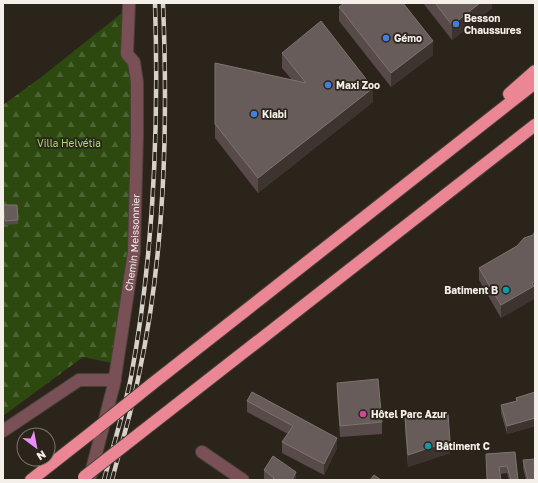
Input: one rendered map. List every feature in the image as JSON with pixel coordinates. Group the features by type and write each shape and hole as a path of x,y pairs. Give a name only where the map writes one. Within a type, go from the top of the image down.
{"highway":[{"path":"402,188 535,71"},
{"path":"31,480 535,83"},
{"path":"84,479 139,434 534,126"}],"street":[{"name":"Chemin Meissonnier","path":"84,479 115,380 134,244 137,82 134,62 127,54 129,3"},
{"path":"3,430 79,380 115,380"},
{"path":"202,452 243,480"}],"green space":[{"name":"Villa Helvétia","path":"122,13 122,57 133,67 132,208 126,281 112,363 83,357 3,416 3,105 40,78"}],"building":[{"name":"Gémo","path":"344,3 403,3 433,41 391,73 339,7"},
{"path":"435,3 480,3 452,25"},
{"path":"321,21 373,88 258,178 215,124 215,63 306,83 282,53"},
{"path":"3,205 17,205 18,220 5,221"},
{"path":"535,231 535,282 532,283 534,286 501,305 479,268 517,246 524,238 533,235"},
{"name":"Hôtel Parc Azur","path":"378,379 382,422 340,426 337,383"},
{"path":"252,392 337,438 324,464 282,442 293,426 247,401"},
{"path":"535,392 535,418 507,426 501,405 517,401 516,398"},
{"path":"448,414 450,441 408,455 405,418"},
{"path":"515,452 518,480 511,480 507,466 499,467 501,480 487,480 486,454"},
{"path":"273,456 296,472 292,480 272,480 274,478 264,470"},
{"path":"535,459 535,480 528,480 523,460"},
{"path":"374,475 381,480 370,480"}],"railway":[{"path":"104,480 131,377 139,331 150,238 155,144 155,3"},
{"path":"112,480 130,414 148,328 159,236 163,189 165,96 163,3"}],"place":[{"name":"Besson Chaussures","path":"456,24"},
{"name":"Gémo","path":"386,38"},
{"name":"Maxi Zoo","path":"328,85"},
{"name":"Kiabi","path":"254,114"},
{"name":"Batiment B","path":"506,290"},
{"name":"Hôtel Parc Azur","path":"363,414"},
{"name":"Bâtiment C","path":"428,446"}]}
